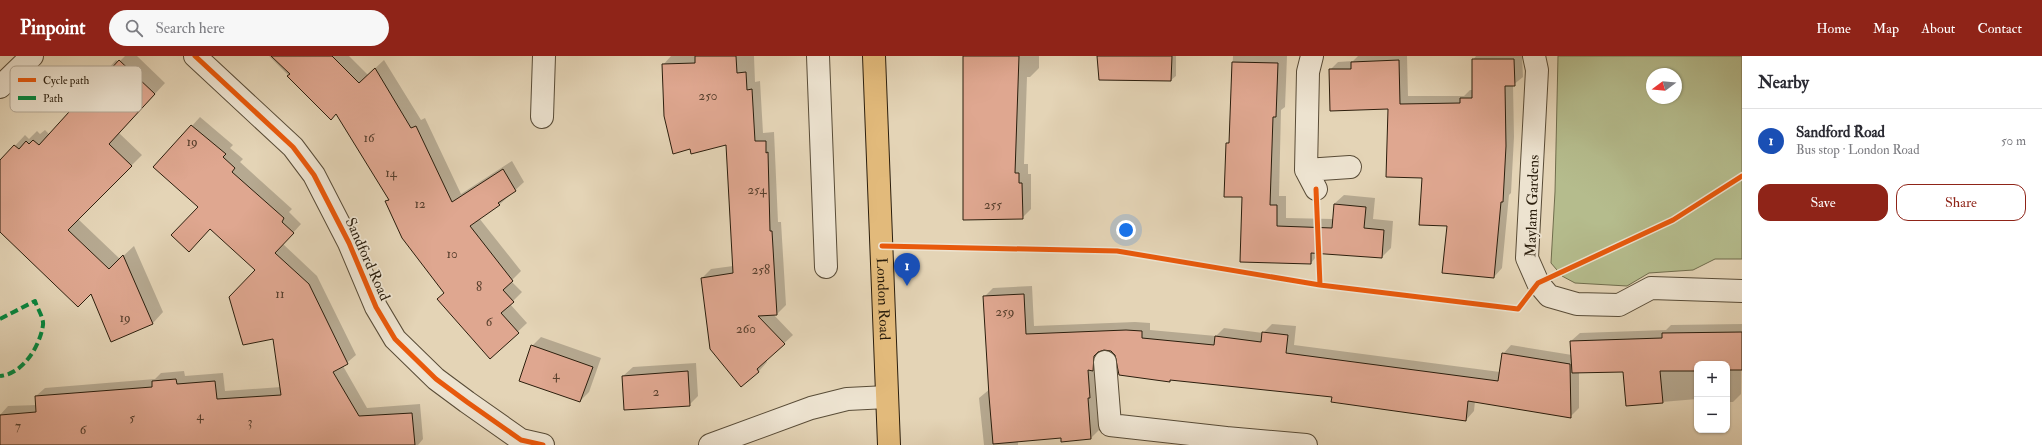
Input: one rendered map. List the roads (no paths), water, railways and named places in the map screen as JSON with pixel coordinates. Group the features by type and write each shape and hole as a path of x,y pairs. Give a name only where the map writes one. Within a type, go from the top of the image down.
{"main road":[{"name":"London Road","path":"874,56 889,445"}],"street":[{"path":"22,66 32,56"},
{"name":"Sandford Road","path":"195,56 294,147 314,175 349,243 376,307 396,339 436,379 466,402 521,440 542,445"},
{"path":"542,117 544,56"},
{"path":"818,56 826,267"},
{"path":"1312,56 1308,72 1306,170 1316,189"},
{"name":"Maylam Gardens","path":"1534,56 1537,70 1528,258 1538,283 1549,296 1577,304 1619,304 1651,288 1742,291"},
{"path":"0,87 10,77"},
{"path":"1306,170 1350,167"},
{"path":"1105,362 1110,425 1225,441 1306,445"},
{"path":"710,445 811,408 847,399 887,397"}],"place":[{"name":"Sandford Road","path":"907,286"}]}
